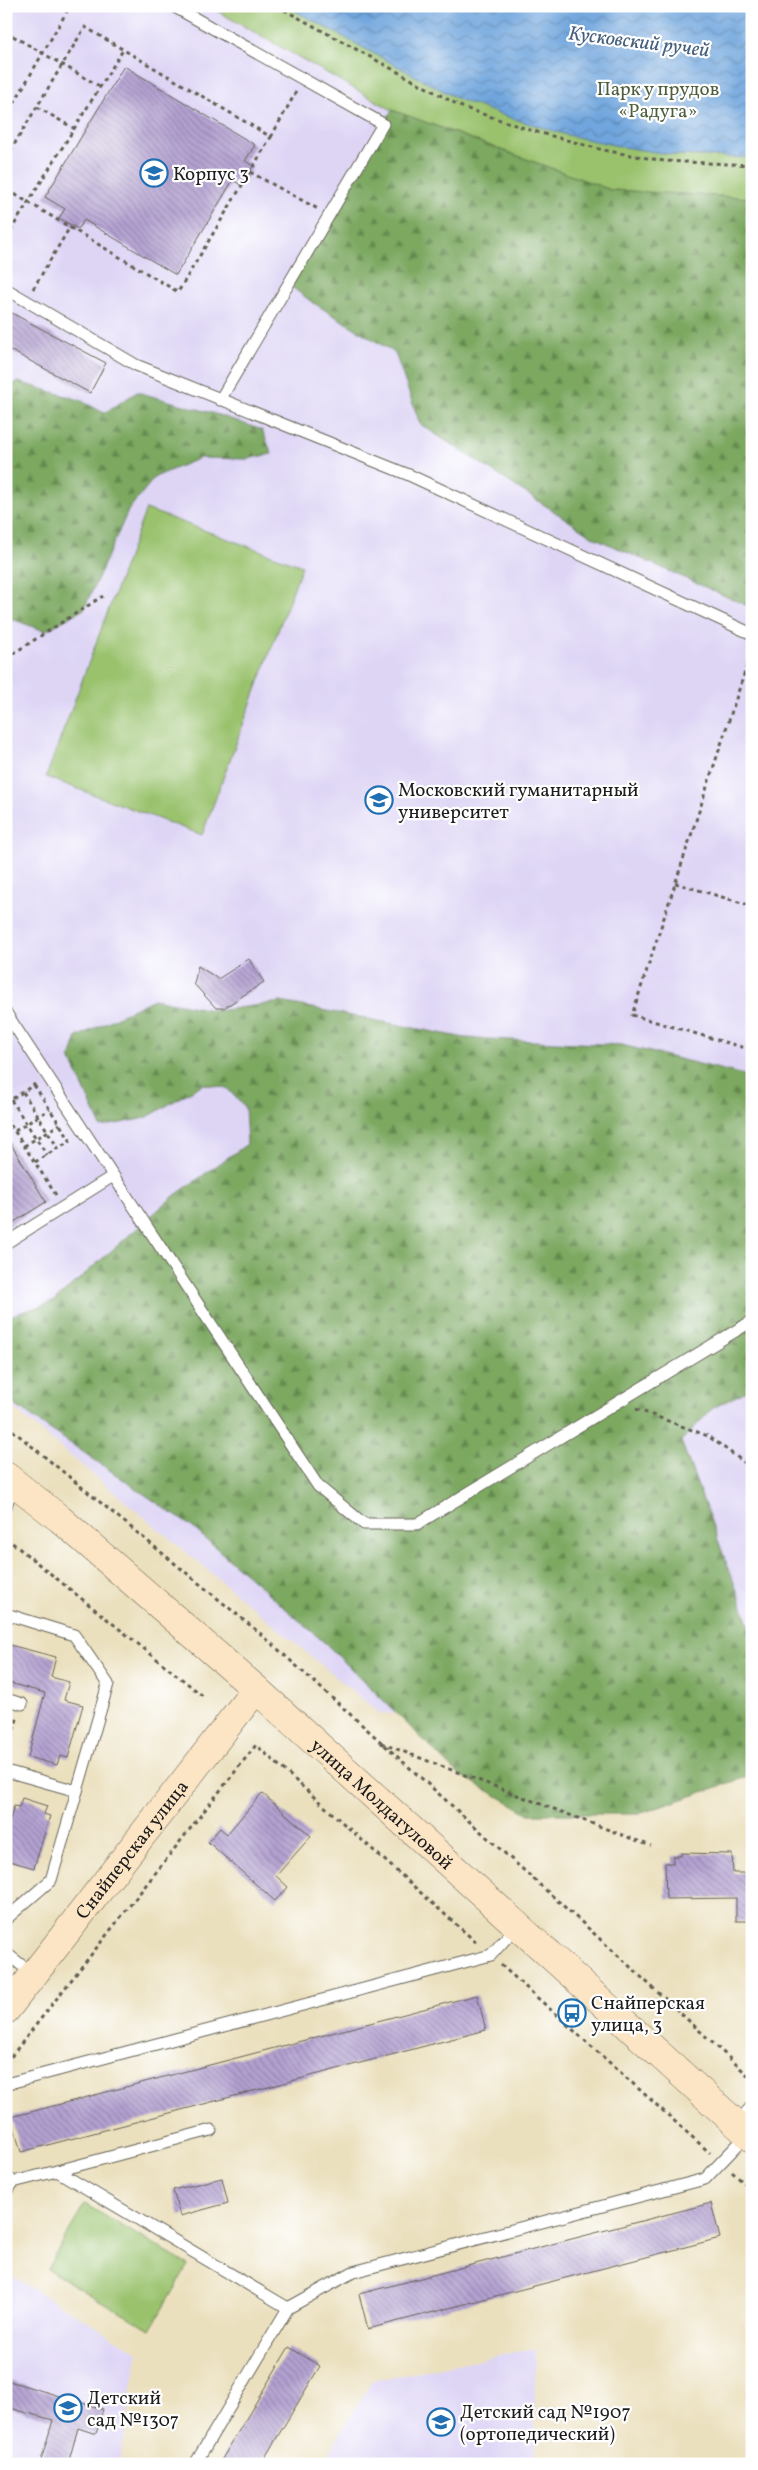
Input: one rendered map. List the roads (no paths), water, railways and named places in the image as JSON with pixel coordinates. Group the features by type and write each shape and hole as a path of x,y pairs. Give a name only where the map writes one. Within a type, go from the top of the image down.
{"street":[{"name":"улица Молдагуловой","path":"9,1488 256,1689 517,1926 747,2126"},
{"name":"Снайперская улица","path":"6,2010 256,1689"}],"lane":[{"path":"173,6 383,124 220,400"},
{"path":"6,288 136,365 409,475 752,634"},
{"path":"6,1013 318,1486 364,1524 417,1524 752,1321"},
{"path":"6,1243 113,1176"},
{"path":"6,1614 74,1635 108,1684 51,1880 6,1919"},
{"path":"6,1699 22,1704"},
{"path":"6,1771 77,1791"},
{"path":"6,2084 491,1955 517,1926"},
{"path":"6,1953 34,1975"},
{"path":"195,2464 288,2308 353,2272 705,2179 721,2162 747,2126"},
{"path":"6,2194 10,2179 57,2170 211,2130"},
{"path":"57,2170 288,2308"}],"water":[{"name":"Парк у прудов «Радуга»","path":"286,6 752,6 752,158 675,155 623,147 567,135 511,118 458,99"}],"place":[{"name":"Корпус 3","path":"154,173"},
{"name":"Московский гуманитарный университет","path":"379,800"},
{"name":"Снайперская улица, 3","path":"572,2013"},
{"name":"Детский сад №1307","path":"68,2408"},
{"name":"Детский сад №1907 (ортопедический)","path":"441,2422"}],"water label":[{"name":"Кусковский ручей","path":"639,41"}]}
